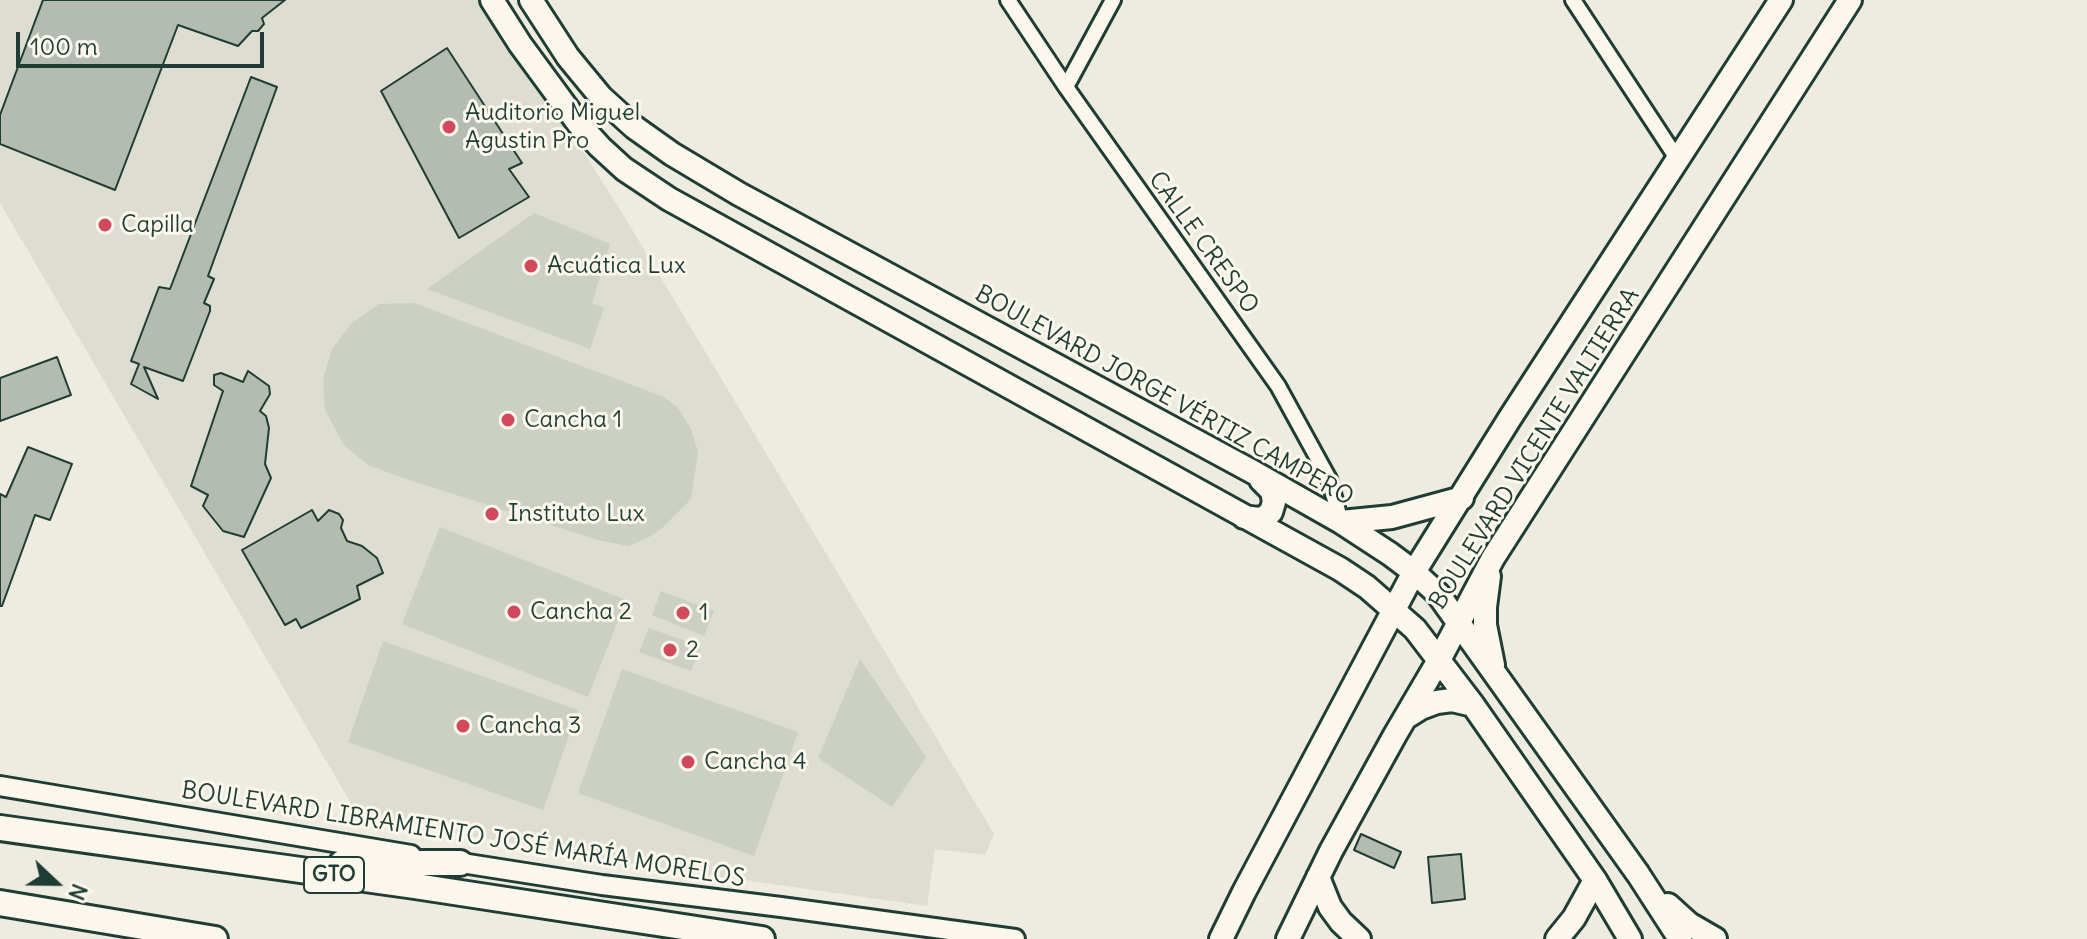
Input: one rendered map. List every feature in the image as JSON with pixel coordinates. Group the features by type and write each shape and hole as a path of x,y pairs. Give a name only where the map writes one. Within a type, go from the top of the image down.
{"main road":[{"path":"492,0 578,123 624,169 669,199 1340,569 1367,587 1415,629 1473,705 1595,880 1630,939"},
{"name":"BOULEVARD JORGE VÉRTIZ CAMPERO","path":"531,0 568,57 601,97 634,127 672,154 739,194 1253,472 1341,522 1414,572 1438,594 1638,874 1680,939"},
{"name":"BOULEVARD VICENTE VALTIERRA","path":"1221,939 1414,572 1781,0"},
{"name":"BOULEVARD VICENTE VALTIERRA","path":"1288,939 1331,851 1493,558 1850,0"},
{"path":"1244,517 1265,517 1271,512 1274,502 1272,491 1253,472"},
{"path":"1341,522 1392,517 1462,498"},
{"path":"1493,558 1487,584 1485,625 1496,678"},
{"path":"1404,719 1437,702 1452,700 1473,705"},
{"name":"GTO","path":"0,828 415,886 762,939"},
{"path":"253,863 460,863"},
{"path":"1638,874 1689,924 1715,939"},
{"path":"1318,877 1330,907 1359,939"},
{"path":"1557,939 1574,918 1595,880"},
{"path":"0,903 215,939"}],"street":[{"name":"CALLE CRESPO","path":"1008,0 1278,386 1329,479 1341,522"},
{"path":"1066,87 1113,0"},
{"path":"1573,0 1678,160"},
{"name":"BOULEVARD LIBRAMIENTO JOSÉ MARÍA MORELOS","path":"0,786 602,885 1015,939"}],"shaded area":[{"name":"Instituto Lux","path":"0,0 487,0 621,211 994,834 985,855 935,849 927,906 659,868 359,817 0,203"},
{"name":"Acuática Lux","path":"534,213 610,244 592,303 604,308 590,349 427,289"},
{"name":"Cancha 1","path":"414,303 664,397 678,408 691,429 698,452 691,499 662,528 628,546 598,540 368,465 344,445 325,410 323,380 332,349 352,323 379,304"},
{"name":"Cancha 2","path":"440,527 626,600 588,697 402,624"},
{"name":"1","path":"661,591 714,611 704,636 652,615"},
{"name":"2","path":"649,628 701,647 691,671 639,652"},
{"name":"Cancha 3","path":"383,641 578,710 543,810 348,742"},
{"path":"860,659 926,757 892,807 818,758"},
{"name":"Cancha 4","path":"622,669 798,732 754,856 578,793"}],"building":[{"path":"43,0 285,0 262,18 264,24 258,31 252,31 238,46 178,25 115,190 0,144 0,115"},
{"name":"Auditorio Miguel Agustin Pro","path":"447,48 522,163 509,169 529,197 459,238 381,91"},
{"path":"251,77 277,87 208,276 214,279 204,303 210,306 210,311 183,381 144,367 158,399 131,384 139,364 131,361 159,287 170,289"},
{"path":"57,357 71,395 0,421 0,378"},
{"path":"248,371 269,386 270,394 260,411 266,416 269,428 265,464 271,478 244,537 223,531 203,506 208,495 191,486 223,391 214,385 214,375 221,373 243,382"},
{"path":"28,447 72,464 50,520 35,515 0,606 0,494 6,497"},
{"path":"312,510 318,521 329,510 339,514 347,541 362,546 377,558 383,573 357,586 360,599 301,628 296,619 285,625 242,550"},
{"path":"1361,834 1401,852 1394,868 1354,850"},
{"path":"1461,854 1465,899 1432,903 1428,857"}],"place":[{"name":"Auditorio Miguel Agustin Pro","path":"449,127"},
{"name":"Capilla","path":"105,225"},
{"name":"Acuática Lux","path":"531,266"},
{"name":"Cancha 1","path":"508,420"},
{"name":"Instituto Lux","path":"492,514"},
{"name":"Cancha 2","path":"514,612"},
{"name":"1","path":"683,613"},
{"name":"2","path":"670,650"},
{"name":"Cancha 3","path":"463,726"},
{"name":"Cancha 4","path":"688,762"}]}
